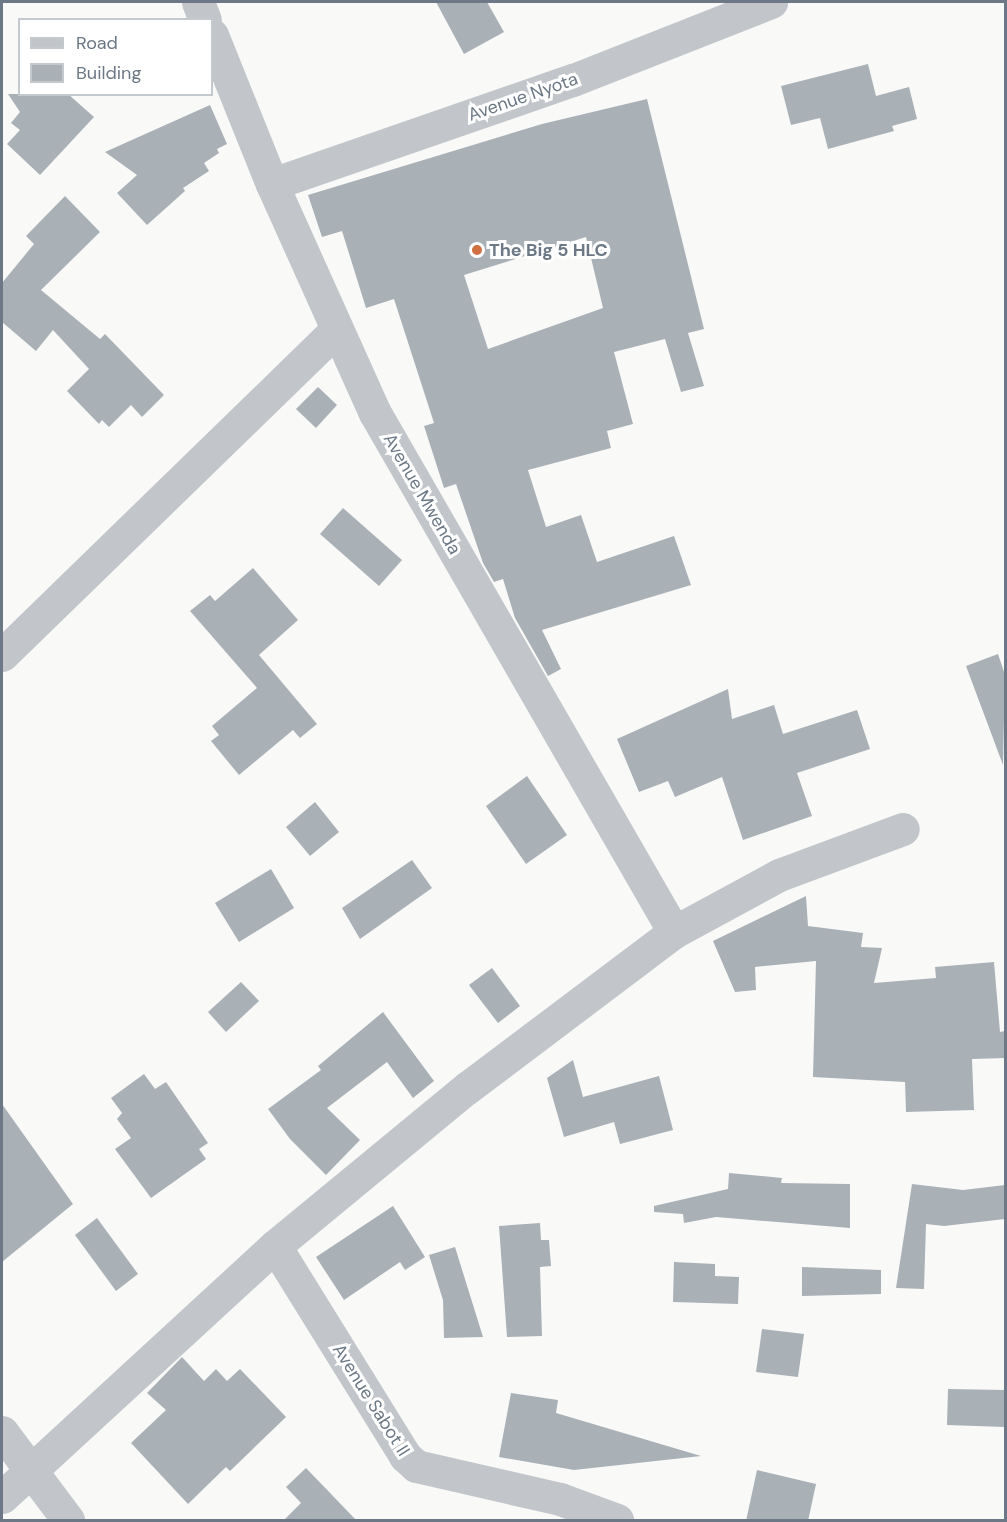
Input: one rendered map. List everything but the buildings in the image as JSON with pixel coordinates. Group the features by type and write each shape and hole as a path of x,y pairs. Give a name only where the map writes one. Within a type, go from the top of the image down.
{"street":[{"path":"198,2 204,18"},
{"name":"Avenue Nyota","path":"272,184 573,80 771,2"},
{"name":"Avenue Mwenda","path":"213,37 272,184 375,413 674,932"},
{"path":"2,655 337,329"},
{"path":"2,1497 275,1246 467,1088 674,932 779,875 903,830"},
{"name":"Avenue Sabot II","path":"275,1246 405,1456 416,1466 560,1499 617,1521"},
{"path":"2,1432 68,1521"}],"place":[{"name":"The Big 5 HLC","path":"477,250"}]}
